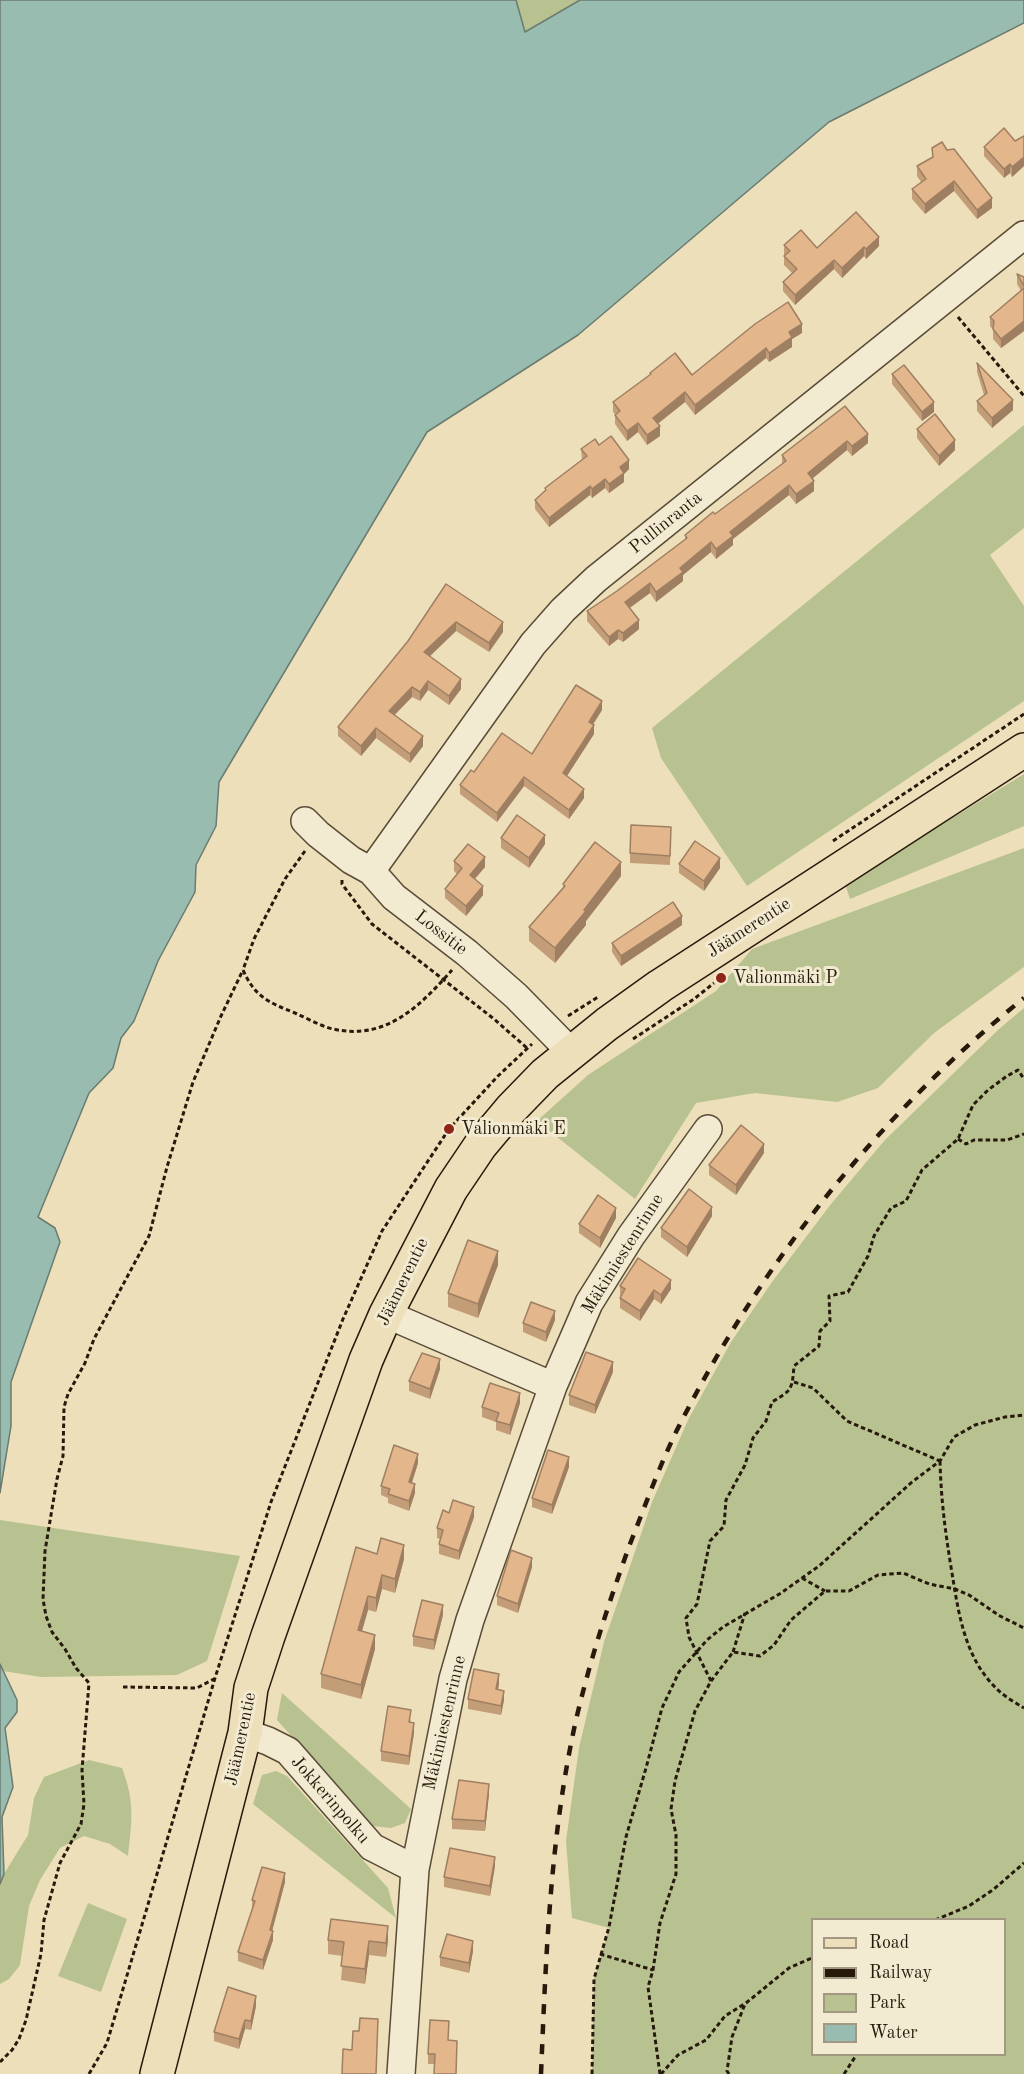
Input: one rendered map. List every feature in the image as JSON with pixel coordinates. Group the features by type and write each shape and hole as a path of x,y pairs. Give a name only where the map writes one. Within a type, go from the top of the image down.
{"main road":[{"name":"Jäämerentie","path":"157,2074 244,1734 252,1688 268,1636 366,1360 386,1314 446,1199 480,1146 545,1074 607,1023 660,986 1024,750"}],"street":[{"name":"Pullinranta","path":"361,865 533,644 563,610 596,579 1024,236"},
{"name":"Lossitie","path":"312,828 361,865 394,897 467,953 516,996 571,1052"},
{"name":"Mäkimiestenrinne","path":"401,2074 415,1869 453,1679 467,1630 553,1386 589,1303 631,1236 708,1129"},
{"path":"386,1314 553,1386"},
{"name":"Jokkerinpolku","path":"244,1734 268,1741 288,1751 372,1847 415,1869"}],"path":[{"path":"943,300 1024,396"},
{"path":"0,2062 19,2039 26,2020 40,1953 44,1920 60,1863 81,1824 84,1804 82,1770 89,1683 52,1632 45,1608 43,1571 57,1479 63,1456 64,1407 94,1338 149,1236 166,1167 193,1082 243,970 254,939 312,828"},
{"path":"361,865 341,873 342,884 372,924 494,1019 527,1048"},
{"path":"243,970 250,986 261,998 333,1029 356,1030 379,1028 400,1020 443,980 467,953"},
{"path":"711,1681 689,1637 686,1618 697,1605 710,1541 724,1526 726,1500 745,1465 753,1438 766,1421 772,1402 789,1392 793,1382 794,1366 819,1346 820,1331 830,1321 829,1296 848,1292 868,1256 874,1236 891,1208 906,1201 922,1170 958,1139 972,1105 988,1090 1018,1070 1024,1079"},
{"path":"958,1139 966,1144 974,1140 1008,1140 1024,1134"},
{"path":"793,1382 813,1388 847,1421 940,1461"},
{"path":"592,2074 594,1979 609,1928 626,1837 662,1708 679,1672 707,1640 746,1612 782,1593 819,1566 912,1482 940,1461 954,1437 975,1425 1005,1417 1024,1415"},
{"path":"940,1461 941,1502 958,1614 965,1638 994,1686 1024,1708"},
{"path":"802,1578 825,1591 849,1591 878,1575 903,1573 929,1584 955,1589 1024,1628"},
{"path":"734,1652 760,1656 774,1645 791,1620 825,1591"},
{"path":"661,2074 648,1987 660,1923 676,1874 676,1835 671,1809 675,1781 695,1710 711,1681 734,1652 746,1612"},
{"path":"123,1687 197,1688 215,1678"},
{"path":"940,1918 969,1906 994,1889 1024,1863"},
{"path":"600,1954 653,1970"},
{"path":"661,2074 678,2055 706,2040 726,2016 789,1968 811,1959"},
{"path":"729,2074 727,2071 732,2037 746,2003"},
{"path":"844,2074 856,2056"}],"green space":[{"path":"516,0 580,0 525,33"},
{"path":"1024,425 1024,528 990,555 1024,606 1024,701 747,886 661,758 652,728"},
{"path":"1024,774 1024,826 850,899 845,884"},
{"path":"1024,848 1024,967 934,1033 878,1088 837,1102 755,1093 696,1103 635,1199 537,1121 588,1075 716,991 752,949"},
{"path":"1024,1008 1024,2074 592,2074 594,1979 609,1928 572,1918 566,1841 579,1748 604,1642 652,1502 688,1420 731,1342 772,1282 831,1204 884,1141 999,1029"},
{"path":"0,1520 240,1556 207,1661 177,1675 41,1677 3,1671 0,1664"},
{"path":"282,1693 411,1809 405,1823 391,1828 373,1826 277,1720"},
{"path":"89,1760 122,1768 131,1802 128,1856 110,1844 84,1836 60,1848 40,1880 29,1906 20,1965 9,1979 0,1984 0,1884 28,1835 34,1798 44,1777"},
{"path":"276,1771 287,1776 388,1888 396,1918 253,1804 262,1775"},
{"path":"88,1903 127,1919 101,1992 58,1976"}],"water":[{"path":"0,0 516,0 525,32 580,0 1024,0 1024,23 829,122 578,335 427,432 219,782 216,826 196,865 195,892 158,961 134,1021 121,1038 113,1068 89,1093 38,1217 55,1228 60,1242 11,1382 11,1426 0,1493"},
{"path":"0,1664 17,1700 17,1712 5,1728 13,1787 2,1817 4,1874 0,1884"}],"building":[{"path":"1004,128 1015,141 1024,136 1024,157 1012,167 1010,164 1004,169 984,147"},
{"path":"942,142 947,150 954,149 992,198 977,210 954,181 925,204 912,189 926,179 917,166 933,157 932,148"},
{"path":"856,212 879,237 866,249 864,247 842,268 834,260 795,295 783,282 797,269 784,256 790,251 784,245 801,230 817,248"},
{"path":"1017,274 1024,277 1024,286"},
{"path":"1024,288 1024,321 1001,339 993,329 994,321 990,317"},
{"path":"788,302 802,324 789,332 792,337 769,353 766,348 695,405 685,392 653,418 660,426 647,435 638,423 627,431 615,415 620,411 613,402 675,353 692,375 755,324"},
{"path":"977,363 1013,400 992,418 977,401 987,393"},
{"path":"904,365 934,402 922,412 892,374"},
{"path":"845,406 868,434 852,446 847,441 808,473 814,481 796,494 789,485 730,532 733,536 716,549 711,542 680,568 683,572 656,592 650,583 625,602 639,620 623,633 618,630 609,637 587,611 687,538 685,535 713,512 715,514 786,461 782,455"},
{"path":"935,414 955,440 939,456 917,429"},
{"path":"611,436 629,460 620,467 624,473 609,484 605,479 592,489 590,486 549,518 535,500 546,490 545,488 587,456 581,449 595,439 599,445"},
{"path":"446,584 503,622 489,643 456,622 424,652 461,679 449,696 428,681 420,692 412,687 389,711 423,736 410,754 376,728 361,746 338,727 408,641"},
{"path":"576,685 602,701 589,722 594,725 563,773 584,789 569,810 524,777 497,813 460,785 471,770 474,772 502,733 532,754"},
{"path":"517,815 545,835 529,858 501,838"},
{"path":"631,825 671,827 670,856 630,853"},
{"path":"695,841 720,858 704,881 679,864"},
{"path":"595,842 621,862 584,910 586,911 555,948 529,927 565,886 563,884"},
{"path":"468,844 485,857 470,875 483,886 466,906 445,889 462,868 454,861"},
{"path":"673,902 682,916 621,956 612,943"},
{"path":"741,1125 764,1144 736,1185 709,1165"},
{"path":"689,1189 712,1207 687,1247 661,1228"},
{"path":"598,1195 616,1208 600,1238 579,1224"},
{"path":"468,1240 498,1251 478,1304 448,1293"},
{"path":"638,1258 671,1280 661,1295 654,1290 640,1311 620,1298 625,1289 620,1286"},
{"path":"531,1302 555,1311 546,1332 523,1323"},
{"path":"586,1352 613,1362 595,1405 569,1395"},
{"path":"422,1353 440,1359 430,1389 409,1381"},
{"path":"490,1383 520,1393 510,1425 496,1421 499,1413 482,1407"},
{"path":"394,1445 418,1454 409,1482 415,1484 409,1501 388,1494 390,1489 381,1486"},
{"path":"548,1450 569,1457 552,1505 532,1498"},
{"path":"453,1500 474,1507 459,1551 439,1544 443,1530 437,1528 443,1510 449,1513"},
{"path":"381,1538 404,1545 395,1579 382,1575 376,1598 368,1596 358,1630 375,1635 361,1685 321,1674 356,1547 377,1554"},
{"path":"511,1550 532,1558 518,1604 497,1596"},
{"path":"422,1600 443,1605 434,1640 413,1636"},
{"path":"474,1669 499,1674 496,1689 504,1691 501,1706 468,1699"},
{"path":"388,1706 411,1710 409,1722 414,1723 409,1756 381,1751"},
{"path":"459,1780 489,1784 485,1821 452,1819"},
{"path":"450,1848 495,1857 490,1886 444,1877"},
{"path":"262,1867 285,1873 270,1930 273,1931 263,1960 238,1952 255,1901 252,1900"},
{"path":"331,1919 388,1926 386,1943 369,1941 365,1969 341,1966 344,1942 328,1940"},
{"path":"447,1934 473,1941 469,1963 440,1957"},
{"path":"228,1987 256,1996 251,2021 245,2020 239,2039 214,2032"},
{"path":"360,2018 378,2019 376,2074 342,2074 343,2049 352,2050 353,2031 359,2031"},
{"path":"430,2020 449,2021 448,2040 457,2041 456,2074 434,2074 435,2054 428,2054"}],"railway":[{"path":"541,2074 547,1941 555,1852 560,1808 576,1720 615,1588 670,1444 710,1368 746,1308 827,1195 920,1091 1024,998"}],"place":[{"name":"Valionmäki P","path":"721,978"},
{"name":"Valionmäki E","path":"449,1129"}]}
